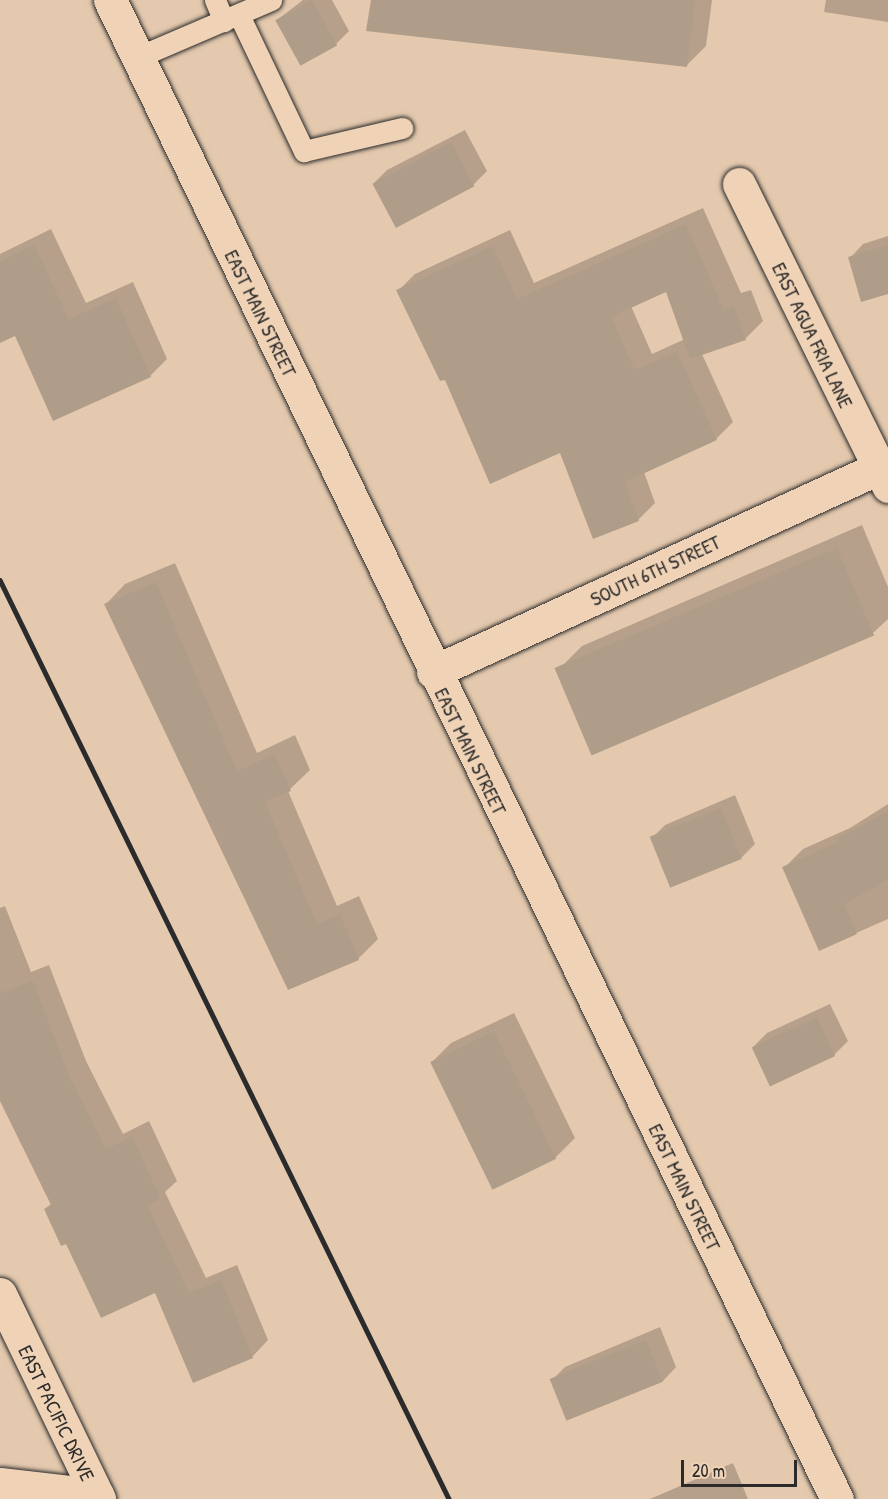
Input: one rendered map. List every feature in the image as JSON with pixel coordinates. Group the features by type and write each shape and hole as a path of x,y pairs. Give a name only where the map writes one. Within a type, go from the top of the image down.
{"main road":[{"name":"EAST MAIN STREET","path":"111,0 433,672 837,1499"},
{"name":"EAST AGUA FRIA LANE","path":"739,184 883,477"},
{"name":"SOUTH 6TH STREET","path":"433,672 883,477"},
{"name":"EAST PACIFIC DRIVE","path":"0,1294 98,1497"},
{"path":"0,1484 98,1497"}],"lane":[{"path":"215,0 232,18 304,151 402,128"},
{"path":"138,57 232,18 263,2"}],"building":[{"path":"312,0 337,45 300,66 275,20"},
{"path":"371,0 695,0 687,67 366,31"},
{"path":"451,142 474,186 396,228 372,184"},
{"path":"686,224 724,310 734,306 746,340 690,359 666,292 611,317 635,370 677,351 717,440 625,482 639,521 593,539 560,453 490,484 445,380 440,381 396,290 493,246 517,299"},
{"path":"34,245 69,319 116,298 151,377 53,421 15,336 0,343 0,262"},
{"path":"888,245 888,294 861,302 848,257"},
{"path":"837,548 874,635 592,755 554,668"},
{"path":"156,582 237,771 275,754 291,791 265,802 317,924 340,914 359,960 288,990 104,604"},
{"path":"721,808 742,859 670,888 650,837"},
{"path":"888,811 888,880 844,904 857,934 819,951 782,867 839,842 837,839"},
{"path":"33,981 70,1078 106,1149 132,1137 161,1199 147,1205 189,1293 221,1280 253,1358 193,1383 155,1293 101,1318 66,1244 61,1246 44,1209 51,1205 0,1101 0,993"},
{"path":"817,1017 835,1056 770,1086 752,1047"},
{"path":"494,1031 556,1159 492,1190 430,1062"},
{"path":"646,1340 663,1382 566,1421 550,1379"}],"railway":[{"path":"0,580 449,1499"}]}
